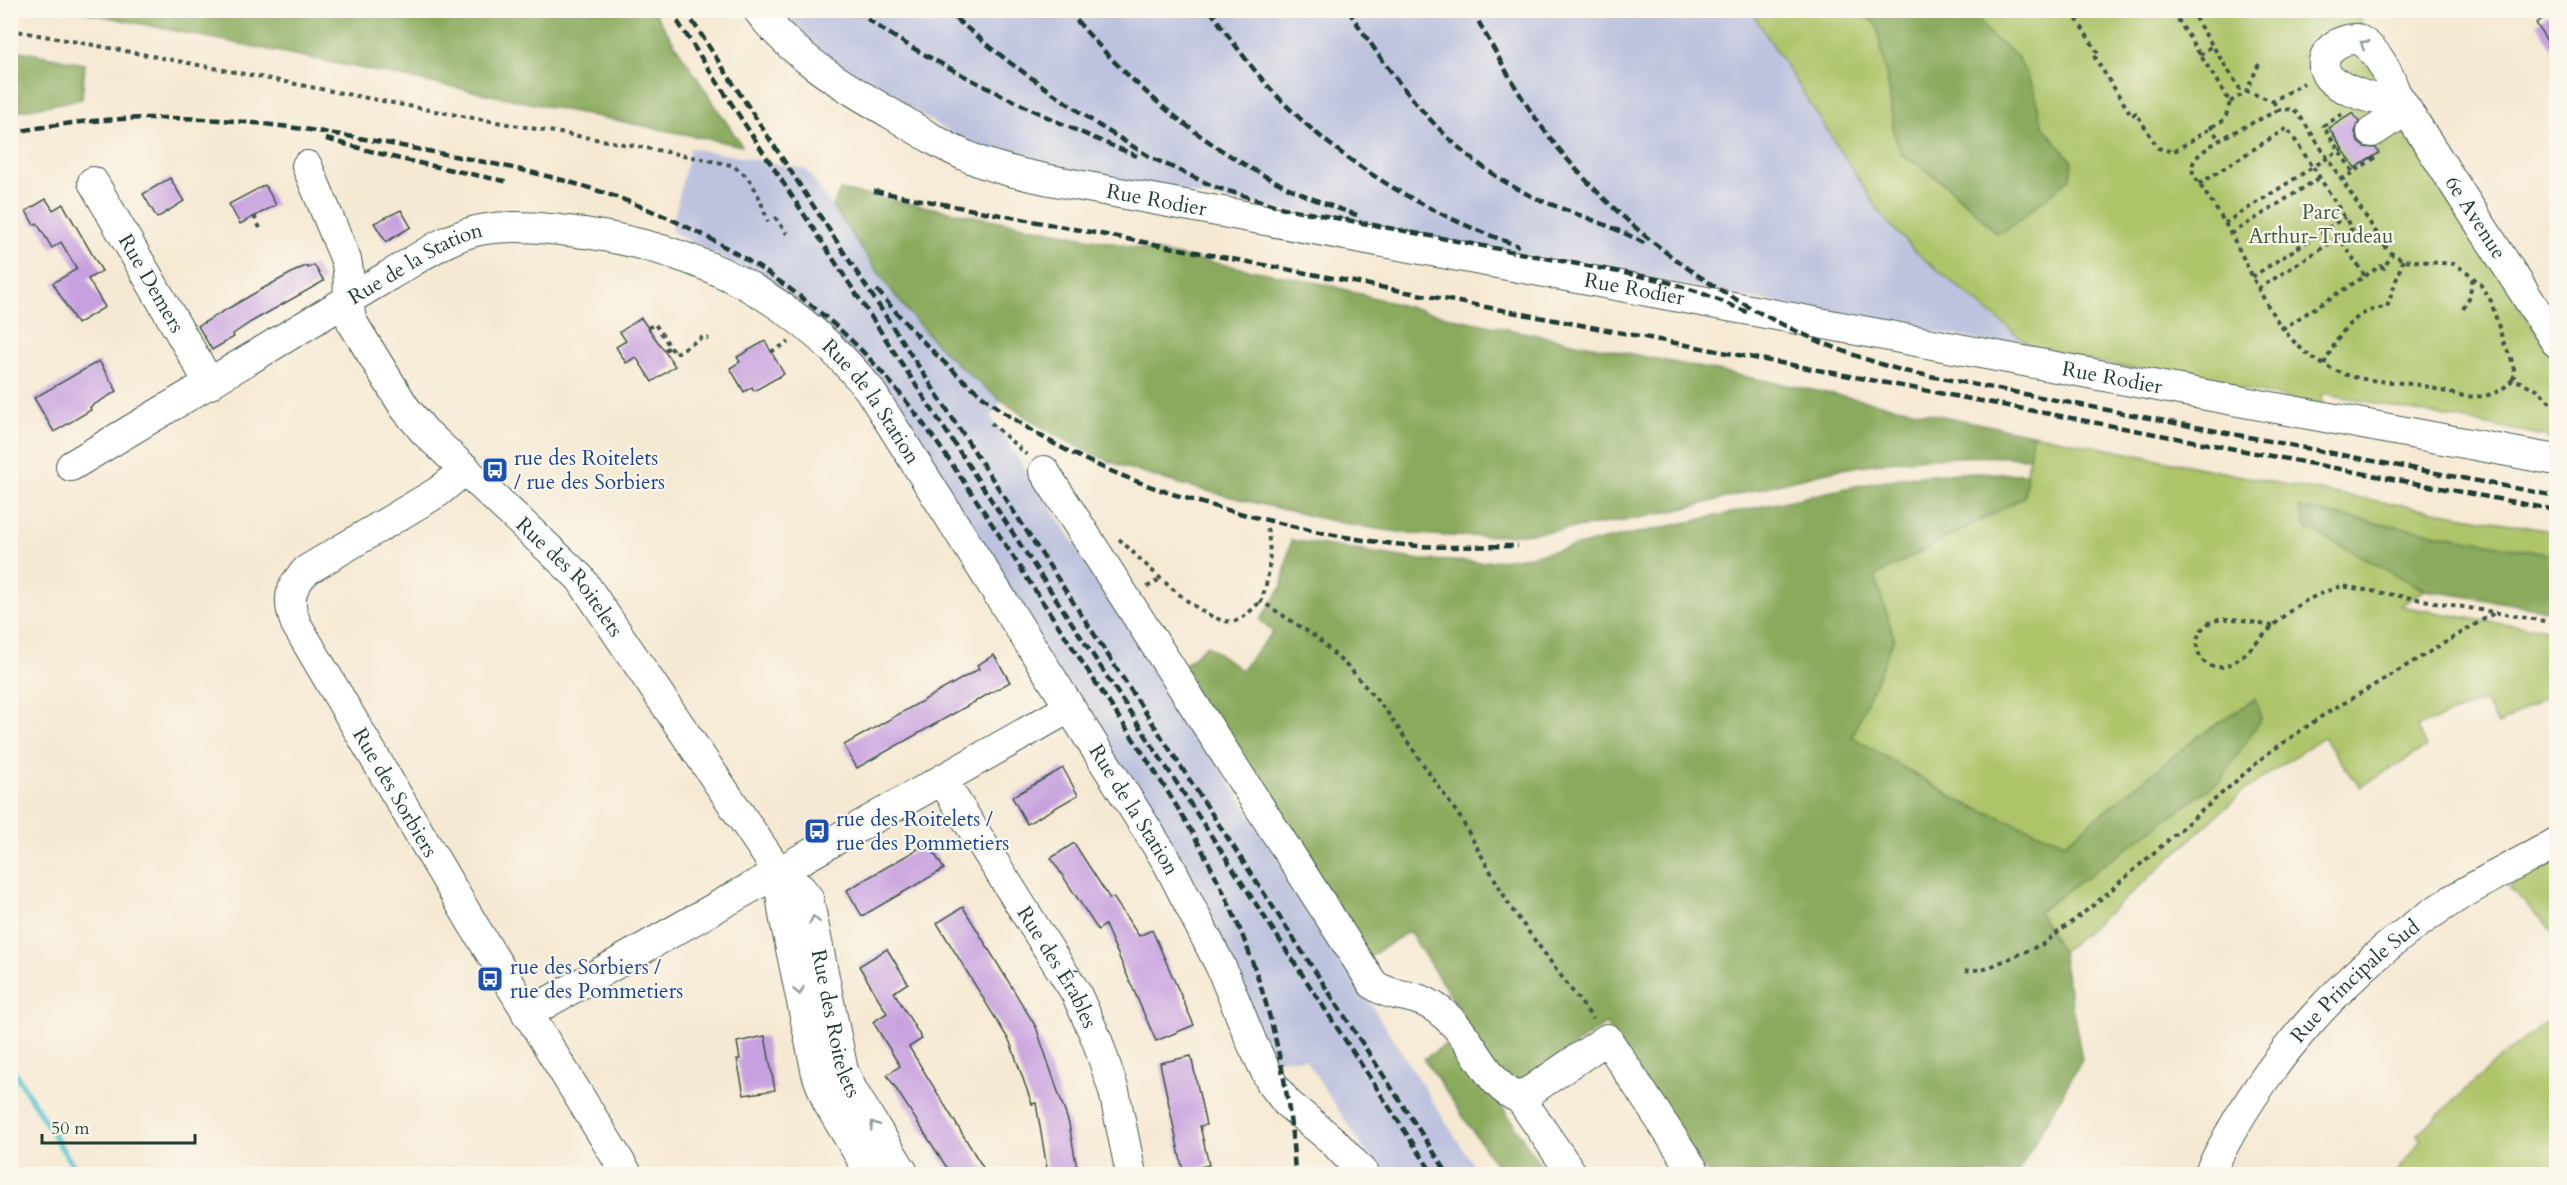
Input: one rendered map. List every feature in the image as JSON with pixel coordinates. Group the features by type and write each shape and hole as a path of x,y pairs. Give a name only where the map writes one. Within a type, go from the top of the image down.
{"street":[{"name":"Rue Rodier","path":"758,10 800,53 842,85 947,147 997,168 1050,180 2556,460"},
{"name":"6e Avenue","path":"2327,92 2325,70 2327,54 2339,41 2357,39 2372,48 2390,77 2401,101 2556,342"},
{"path":"2327,92 2354,92 2401,101 2375,142"},
{"name":"Rue des Roitelets","path":"307,166 346,260 350,282 349,301 352,322 405,408 424,431 566,563 591,592 778,871 801,889 812,908 840,1058 846,1078 842,1099 872,1174"},
{"name":"Rue Demers","path":"93,182 210,384"},
{"name":"Rue de la Station","path":"71,466 388,276 456,238 485,229 563,230 656,247 703,263 752,288 789,312 828,344 869,389 1187,897 1221,967 1252,1043 1271,1082 1287,1103 1332,1140 1364,1174"},
{"name":"Rue des Sorbiers","path":"466,469 438,492 307,570 291,588 290,606 296,624 527,1014 627,1174"},
{"path":"1044,471 1373,984 1393,994 1427,1002 1456,1026 1499,1084 1510,1095 1520,1098 1572,1174"},
{"path":"527,1014 1069,708"},
{"name":"Rue des Érables","path":"942,780 1077,993 1106,1065 1121,1120 1131,1174"},
{"name":"Rue Principale Sud","path":"2210,1174 2245,1109 2265,1080 2301,1032 2346,984 2396,941 2451,901 2556,843"},
{"path":"1520,1098 1607,1039 1696,1174"},
{"name":"Rue des Roitelets","path":"842,1099 904,1174"}],"path":[{"path":"2077,10 2076,18 2099,55 2095,58 2132,116 2136,113 2158,148 2173,152 2225,119 2230,102 2246,92 2259,64"},
{"path":"2172,10 2230,102"},
{"path":"2190,10 2240,89 2273,101 2327,92 2323,126 2341,150 2353,172"},
{"path":"10,30 731,165 740,170 754,187 768,222"},
{"path":"2200,55 2212,46"},
{"path":"2113,86 2119,82"},
{"path":"2273,101 2278,110"},
{"path":"2292,109 2300,116 2376,234 2392,254 2403,260 2450,263 2473,276 2486,293 2494,310 2515,373 2513,379 2499,392 2487,396 2470,397 2418,385 2340,373 2300,346 2282,329 2258,289 2225,223 2193,174 2192,166 2196,158 2219,141 2278,110 2292,109"},
{"path":"2211,126 2219,141"},
{"path":"2199,184 2288,128 2352,229 2258,289"},
{"path":"2341,180 2380,155 2375,142"},
{"path":"2225,223 2341,150"},
{"path":"2231,234 2319,178"},
{"path":"254,216 262,232"},
{"path":"775,217 787,234"},
{"path":"2252,277 2345,218"},
{"path":"2339,237 2365,276"},
{"path":"2282,329 2380,266 2384,267 2392,254"},
{"path":"2386,313 2403,260"},
{"path":"2463,309 2469,298 2473,276"},
{"path":"2324,364 2350,322 2366,312 2387,308"},
{"path":"648,328 655,324 675,354 703,337 709,339"},
{"path":"665,350 670,347"},
{"path":"2418,385 2419,377"},
{"path":"2513,379 2537,389 2556,408"},
{"path":"991,423 1044,471"},
{"path":"1116,536 1200,611 1219,621 1236,621 1261,601 1267,584 1269,540 1267,528"},
{"path":"2273,626 2233,620 2208,623 2196,641 2200,658 2207,666 2215,668 2231,663 2246,653 2287,613 2314,596 2343,586 2556,623"},
{"path":"1261,601 1316,637 1353,672 1387,711 1461,819 1511,908 1607,1039"},
{"path":"1965,971 1984,969 2043,944 2095,904 2267,754 2319,718 2496,612"}],"shaded area":[{"path":"776,11 1751,11 1884,217 1964,293 2037,351 1016,161 966,142 856,76 808,42"},
{"path":"690,148 806,169 869,261 969,375 1002,400 991,417 1155,666 1479,1174 1380,1174 1305,1059 1269,1059 880,381 766,281 671,231"}],"green space":[{"path":"78,11 653,11 742,146"},
{"name":"Parc Arthur-Trudeau","path":"1751,11 1861,11 1877,26 1889,90 1894,133 1902,155 1928,171 1952,190 1996,233 2053,192 2072,162 2043,126 2017,56 1988,34 1975,11 2368,11 2358,17 2372,37 2318,52 2399,122 2556,363 2556,449 2546,436 2323,393 2322,404 2037,351 1917,253 1883,217"},
{"path":"1861,11 1975,11 1988,34 2017,56 2033,88 2043,126 2072,162 2070,178 2008,229 1996,233 1952,190 1928,171 1902,155 1894,133 1889,90 1877,26"},
{"path":"2349,48 2381,76 2370,90 2334,64"},
{"path":"11,49 85,64 82,99 11,112"},
{"path":"840,190 1329,285 1462,320 2032,434 2029,458 1930,458 1881,463 1832,471 1657,514 1586,527 1517,534 1424,535 1310,516 1130,469 1088,452 1046,430 1007,404 951,358 913,318 833,207"},
{"path":"2032,434 2303,488 2556,532 2556,556 2299,508 2305,527 2425,590 2400,606 2502,624 2556,630 2556,663 2547,667 2556,691 2498,725 2484,701 2417,727 2426,747 2360,787 2323,737 2244,791 2133,892 2062,952 2038,912 2221,780 2254,700 2199,736 2065,843 1961,802 1852,737 1894,638 1875,576 2024,497"},
{"path":"1960,473 2027,474 2024,497 1875,576 1894,638 1852,737 1961,802 2065,843 2199,736 2255,699 2261,719 2221,780 2038,912 2062,952 2082,1059 2017,1174 1708,1174 1606,1024 1497,1099 1546,1174 1502,1174 1424,1059 1471,1028 1409,931 1368,958 1180,669 1207,645 1241,670 1273,632 1260,620 1281,589 1291,540 1421,560 1483,562 1530,556 1856,486 1906,477"},
{"path":"2299,508 2556,556 2556,611 2425,590 2305,527"},
{"path":"2556,861 2556,934 2509,887"},
{"path":"2556,1015 2556,1174 2396,1174 2421,1139 2417,1135 2501,1057"}],"building":[{"path":"2556,10 2556,56 2536,23"},
{"path":"2353,113 2359,122 2355,132 2358,142 2364,147 2376,148 2379,153 2355,168 2329,128"},
{"path":"170,178 184,201 157,218 143,194"},
{"path":"265,185 276,205 240,224 229,204"},
{"path":"46,199 53,210 63,204 102,271 88,279 105,307 77,324 53,283 77,269 61,242 52,248 37,223 34,225 26,211"},
{"path":"401,210 411,227 386,242 374,223"},
{"path":"314,265 324,281 251,322 233,334 234,337 212,350 198,326 301,268"},
{"path":"641,318 675,366 652,382 636,357 626,363 616,347 626,341 620,332"},
{"path":"765,341 784,374 754,391 752,387 744,392 730,368 740,362 737,357"},
{"path":"99,361 117,391 54,432 34,398"},
{"path":"994,655 1010,682 857,768 844,745 979,669 977,665"},
{"path":"1063,768 1078,795 1027,824 1012,797"},
{"path":"928,843 944,869 862,916 847,890"},
{"path":"1074,843 1110,899 1113,897 1139,936 1152,930 1194,1025 1156,1041 1105,925 1098,930 1051,858"},
{"path":"963,907 1036,1027 1069,1124 1078,1174 1048,1174 1036,1103 1032,1104 1010,1042 937,923"},
{"path":"887,949 908,983 894,992 922,1039 909,1047 987,1174 951,1174 887,1075 900,1066 873,1022 887,1013 859,966"},
{"path":"765,1036 775,1090 744,1095 737,1059 740,1059 737,1042"},
{"path":"1191,1056 1206,1125 1200,1126 1209,1165 1183,1171 1160,1063"}],"waterway":[{"path":"10,1065 78,1174"}],"railway":[{"path":"670,10 1433,1174"},
{"path":"685,10 1448,1174"},
{"path":"856,10 897,39 970,79 1052,119 1137,156"},
{"path":"945,10 1009,62 1098,125 1152,158 1215,187 1284,208 1661,280 1699,292 1747,312"},
{"path":"1068,10 1129,76 1198,134 1235,159 1274,181 1357,215"},
{"path":"1210,10 1268,86 1294,113 1352,161 1416,201 1484,233 1519,246"},
{"path":"1348,10 1404,89 1447,137 1471,158 1497,177 1525,193 1617,230 1647,245"},
{"path":"1472,10 1529,109 1586,180 1665,252 1709,283 1755,310 1804,334 1853,355 1904,371 2556,496"},
{"path":"10,133 63,124 114,119 214,120 264,124 365,139 508,167 602,192 680,223 753,264 788,287 821,313 852,341 889,380 938,444 1154,771 1199,845 1230,906 1259,980 1280,1057 1287,1096 1295,1174"},
{"path":"326,139 400,159 509,182"},
{"path":"874,191 2556,510"},
{"path":"877,290 950,368 990,402 1062,448 1120,475 1209,505 1345,537 1419,546 1518,546"}],"place":[{"name":"rue des Roitelets / rue des Sorbiers","path":"495,470"},
{"name":"rue des Roitelets / rue des Pommetiers","path":"817,831"},
{"name":"rue des Sorbiers / rue des Pommetiers","path":"490,979"}]}
